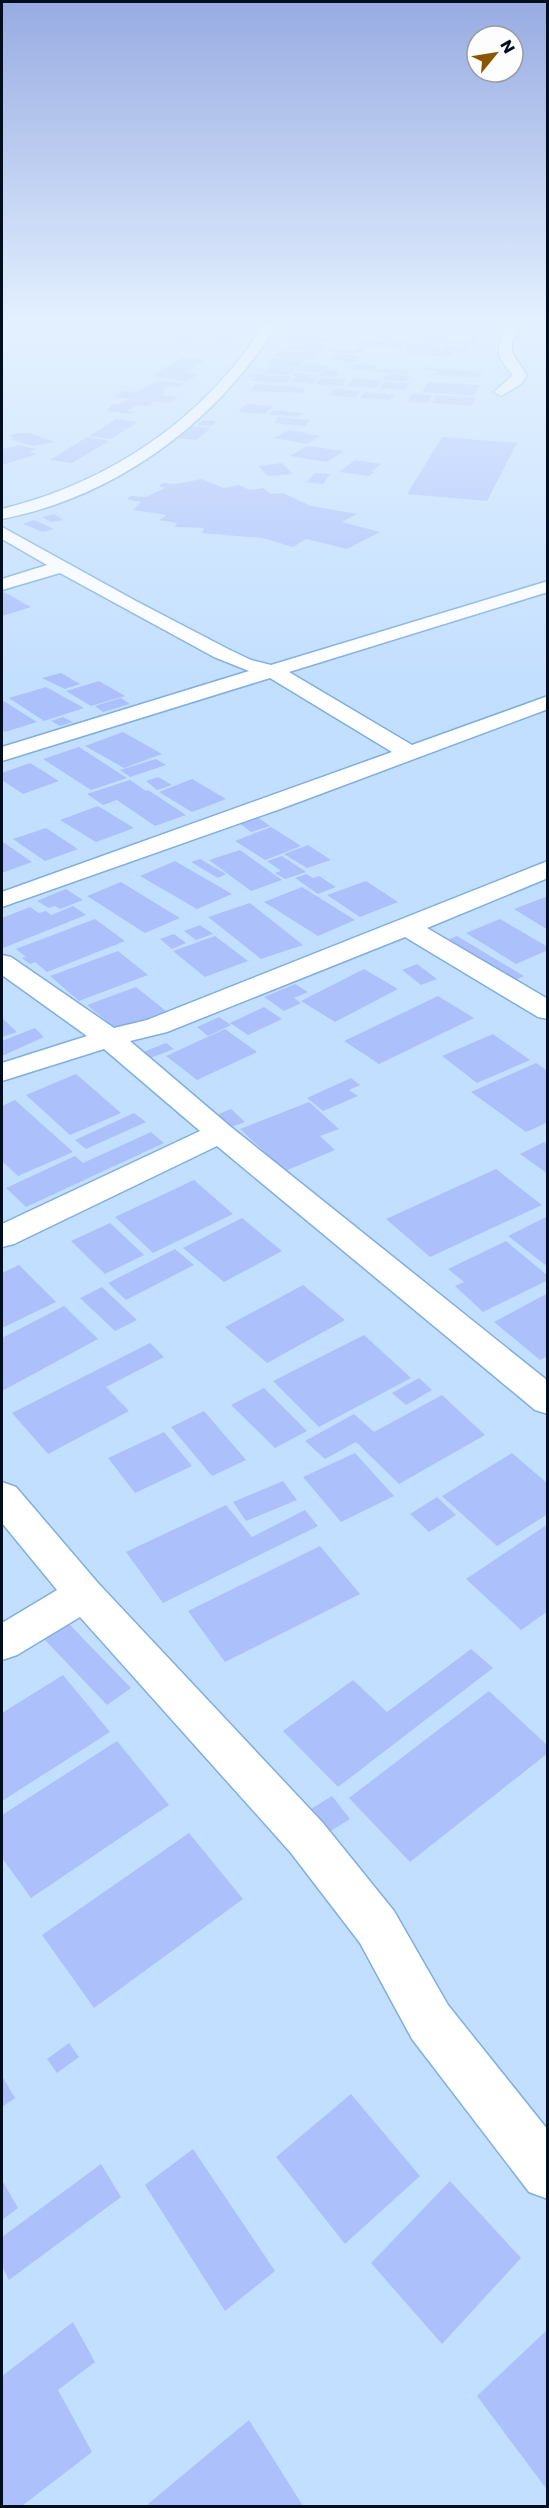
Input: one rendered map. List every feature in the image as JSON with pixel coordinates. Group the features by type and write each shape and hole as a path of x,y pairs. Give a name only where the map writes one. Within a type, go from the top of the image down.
{"street":[{"path":"2,514 78,490 126,467 157,443"},
{"path":"2,532 61,567 221,653 244,664 272,672 410,753"},
{"path":"2,585 61,567"},
{"path":"2,754 548,586"},
{"path":"2,900 548,702"},
{"path":"2,1072 109,1038 157,1026 503,889 548,868"},
{"path":"407,927 548,1011"},
{"path":"2,963 109,1038 220,1133 545,1396"},
{"path":"2,1237 220,1133"},
{"path":"2,1497 84,1594 307,1838 377,1927 430,2022 548,2173"},
{"path":"2,1643 84,1594"}],"building":[{"path":"23,443 49,443 32,446"},
{"path":"77,443 106,443 72,463 50,460"},
{"path":"438,443 517,443 487,501 407,494"},
{"path":"19,445 36,449 29,452 37,454 2,465 2,449"},
{"path":"307,446 344,451 327,462 290,456"},
{"path":"355,460 381,464 369,476 339,472"},
{"path":"282,463 293,474 268,476 258,466"},
{"path":"315,473 330,474 323,484 307,482"},
{"path":"201,479 224,488 239,485 250,490 263,488 271,494 283,493 311,506 357,514 342,522 380,532 347,549 306,539 293,547 263,538 202,533 204,528 175,527 177,523 159,520 167,515 133,510 141,502 127,499 131,496 146,497 165,488 159,486 163,483 177,484"},
{"path":"54,514 63,520 51,522 42,517"},
{"path":"34,520 54,529 43,532 23,524"},
{"path":"2,591 31,607 2,616"},
{"path":"61,673 80,684 65,689 42,678"},
{"path":"99,681 125,696 91,706 66,691"},
{"path":"46,687 84,708 44,721 9,698"},
{"path":"121,698 130,704 103,712 95,706"},
{"path":"2,700 37,722 5,732 2,730"},
{"path":"63,717 73,722 60,726 51,721"},
{"path":"123,732 162,754 124,768 85,746"},
{"path":"79,747 127,778 91,790 43,759"},
{"path":"156,759 166,765 130,777 120,770"},
{"path":"30,763 59,781 23,794 2,780 2,773"},
{"path":"158,777 172,785 157,790 146,781"},
{"path":"192,779 226,799 192,812 159,792"},
{"path":"130,780 186,815 155,826 117,800 103,805 87,794"},
{"path":"98,806 134,828 96,842 60,820"},
{"path":"256,816 270,826 251,832 238,822"},
{"path":"271,827 301,846 265,860 235,841"},
{"path":"46,828 78,849 45,861 13,839"},
{"path":"3,842 32,862 2,873"},
{"path":"308,845 331,860 307,868 284,854"},
{"path":"240,850 282,880 251,891 209,860"},
{"path":"282,856 306,872 285,879 275,873 281,871 267,861"},
{"path":"200,859 226,874 218,878 191,862"},
{"path":"175,861 232,894 197,909 140,876"},
{"path":"306,874 313,878 319,876 336,887 318,894 295,878"},
{"path":"366,881 398,902 360,917 327,895"},
{"path":"121,882 180,918 145,933 87,896"},
{"path":"302,887 355,920 318,936 264,902"},
{"path":"66,889 83,900 60,909 55,906 49,908 37,901"},
{"path":"548,896 548,930 514,909"},
{"path":"250,903 303,945 261,959 208,917"},
{"path":"73,906 86,915 3,948 2,918 30,907 39,913 46,911 51,915"},
{"path":"95,919 125,941 47,972 35,962 30,964 22,958 26,957 16,949"},
{"path":"500,919 548,947 548,950 516,964 466,933"},
{"path":"200,925 213,934 196,940 184,931"},
{"path":"174,934 186,943 172,949 160,939"},
{"path":"215,936 248,961 205,977 173,951"},
{"path":"457,936 524,976 507,984 440,943"},
{"path":"118,951 148,975 79,1001 50,976"},
{"path":"417,964 437,979 421,985 402,970"},
{"path":"364,969 398,989 335,1022 301,1001"},
{"path":"295,984 308,992 294,998 301,1003 284,1011 264,997"},
{"path":"136,987 166,1011 117,1030 87,1005"},
{"path":"438,996 474,1018 379,1064 344,1041"},
{"path":"264,1007 282,1019 248,1035 230,1023"},
{"path":"219,1017 231,1025 208,1036 197,1027"},
{"path":"2,1018 17,1032 2,1037"},
{"path":"35,1028 44,1037 2,1056 2,1041"},
{"path":"225,1029 257,1052 197,1080 166,1056"},
{"path":"493,1034 530,1060 477,1083 442,1056"},
{"path":"166,1043 174,1049 150,1058 143,1052"},
{"path":"536,1063 548,1071 548,1122 526,1132 471,1092"},
{"path":"76,1074 121,1113 70,1135 26,1095"},
{"path":"351,1078 360,1085 349,1090 358,1096 323,1111 307,1098"},
{"path":"15,1100 73,1152 18,1176 2,1161 2,1106"},
{"path":"309,1102 339,1129 320,1136 335,1150 285,1171 240,1129"},
{"path":"231,1109 245,1122 226,1129 212,1117"},
{"path":"134,1113 146,1122 86,1149 75,1140"},
{"path":"151,1132 164,1143 26,1207 6,1188 75,1156 83,1163"},
{"path":"544,1142 548,1145 548,1174 520,1154"},
{"path":"496,1169 542,1205 430,1257 386,1219"},
{"path":"194,1180 233,1214 153,1253 115,1217"},
{"path":"548,1216 548,1267 508,1236"},
{"path":"242,1218 282,1251 224,1282 183,1248"},
{"path":"110,1223 144,1255 105,1274 71,1241"},
{"path":"506,1241 548,1276 548,1280 483,1312 455,1286 464,1282 448,1269"},
{"path":"175,1249 194,1265 126,1300 108,1283"},
{"path":"19,1265 56,1302 2,1328 2,1273"},
{"path":"303,1285 345,1320 267,1363 225,1327"},
{"path":"102,1287 137,1320 115,1331 80,1298"},
{"path":"548,1293 548,1356 540,1360 494,1322"},
{"path":"64,1306 98,1339 2,1391 2,1338"},
{"path":"364,1335 411,1378 319,1427 273,1381"},
{"path":"150,1343 164,1357 106,1387 129,1411 48,1454 12,1413"},
{"path":"419,1378 432,1390 406,1405 392,1393"},
{"path":"264,1388 307,1431 275,1448 231,1405"},
{"path":"442,1395 485,1435 399,1484 356,1442 325,1459 305,1441 354,1414 374,1432"},
{"path":"204,1411 246,1460 212,1476 171,1427"},
{"path":"164,1432 192,1466 135,1493 108,1458"},
{"path":"355,1453 394,1496 341,1522 303,1477"},
{"path":"512,1453 548,1484 548,1514 497,1546 442,1496"},
{"path":"283,1481 297,1500 246,1521 233,1502"},
{"path":"437,1497 456,1515 429,1532 410,1514"},
{"path":"226,1505 252,1537 305,1510 318,1526 163,1603 126,1552"},
{"path":"548,1524 548,1611 521,1630 466,1579"},
{"path":"320,1546 360,1594 225,1662 188,1611"},
{"path":"68,1623 131,1688 107,1705 44,1639"},
{"path":"471,1649 493,1668 338,1787 283,1731 353,1680 387,1712"},
{"path":"63,1675 110,1732 2,1801 2,1713"},
{"path":"489,1691 548,1746 548,1753 410,1862 349,1798"},
{"path":"117,1741 169,1805 31,1898 2,1858 2,1815"},
{"path":"332,1796 350,1819 324,1835 306,1812"},
{"path":"189,1833 243,1899 94,2008 42,1935"},
{"path":"69,2043 79,2057 57,2073 47,2059"},
{"path":"2,2076 15,2098 2,2107"},
{"path":"351,2094 420,2176 345,2244 276,2157"},
{"path":"193,2149 275,2271 225,2311 145,2185"},
{"path":"101,2164 121,2197 9,2280 2,2266 2,2237"},
{"path":"2,2180 18,2208 2,2220"},
{"path":"450,2181 521,2258 442,2344 371,2263"},
{"path":"73,2322 95,2362 58,2390 92,2452 22,2506 2,2506 2,2376"},
{"path":"548,2329 548,2491 477,2396"},
{"path":"249,2420 303,2506 149,2506 148,2504"}]}
